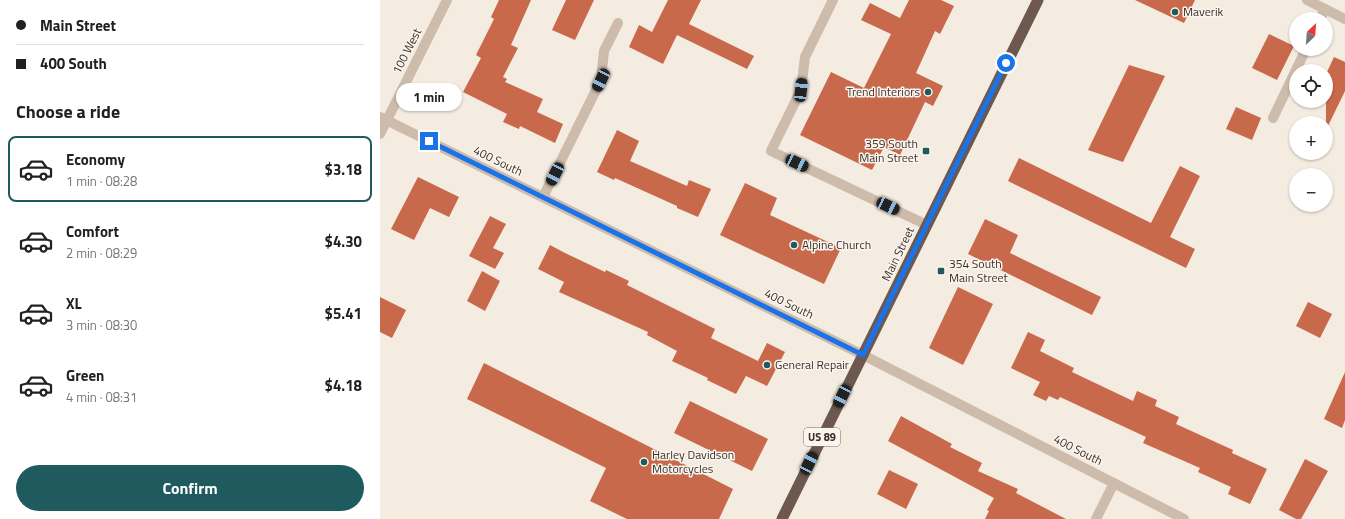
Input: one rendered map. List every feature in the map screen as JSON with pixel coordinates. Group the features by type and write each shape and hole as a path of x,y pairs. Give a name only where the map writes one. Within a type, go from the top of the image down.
{"highway":[{"name":"Main Street","path":"782,519 1038,0"}],"street":[{"name":"100 West","path":"380,134 383,119 447,0"},
{"path":"832,0 805,57 801,90 771,150 927,225"},
{"path":"1307,0 1345,19"},
{"path":"543,197 601,80 604,51 618,23"},
{"path":"1273,118 1303,56"},
{"name":"400 South","path":"383,119 863,355 1184,519"},
{"path":"1096,519 1114,484"}],"building":[{"path":"499,0 531,0 511,45 518,48 503,77 507,79 505,82 543,99 537,112 563,124 555,143 520,126 519,129 503,122 507,114 463,92 481,58 476,55 494,19 491,17"},
{"path":"566,0 594,0 575,40 552,30"},
{"path":"668,0 701,0 689,24 754,56 747,69 677,35 663,64 629,47 639,25 652,32"},
{"path":"909,0 941,0 954,6 940,34 935,31 916,73 943,86 933,106 925,102 900,155 884,147 872,170 800,135 831,72 864,88 891,34 861,20 870,3 900,18"},
{"name":"Maverik","path":"1135,0 1195,0 1184,23"},
{"path":"1269,34 1289,44 1289,56 1277,80 1252,68"},
{"path":"1334,57 1345,62 1345,91 1333,116 1326,116 1326,108 1333,108 1333,64 1331,64"},
{"path":"1129,65 1165,76 1123,162 1088,150"},
{"path":"1236,107 1261,118 1252,140 1226,129"},
{"path":"617,130 639,141 630,161 687,186 689,180 711,189 698,217 615,178 614,180 597,172"},
{"path":"1019,158 1151,223 1180,166 1200,176 1170,237 1195,249 1186,268 1008,181"},
{"path":"418,177 459,197 449,217 430,208 414,240 391,229"},
{"path":"745,183 777,198 770,215 841,248 824,284 720,235"},
{"path":"490,216 506,224 493,248 504,253 495,269 469,256"},
{"path":"985,219 1018,235 1010,253 1101,297 1092,315 968,254"},
{"path":"550,245 605,272 606,270 629,281 627,285 715,329 711,338 758,361 767,343 785,352 767,386 746,376 736,394 707,380 708,378 672,361 677,351 647,335 648,332 559,292 564,282 538,269"},
{"path":"482,271 500,281 485,311 467,301"},
{"path":"958,287 993,304 963,365 929,348"},
{"path":"380,297 406,310 392,338 380,332"},
{"path":"1308,302 1332,314 1320,338 1296,326"},
{"path":"1028,332 1045,340 1040,351 1074,368 1072,372 1133,401 1137,391 1157,400 1155,406 1179,417 1176,424 1233,450 1232,453 1267,469 1250,504 1228,494 1231,487 1198,472 1200,468 1143,443 1146,437 1060,397 1058,400 1049,396 1046,401 1033,395 1040,382 1011,368"},
{"path":"484,363 733,489 719,519 627,519 590,501 606,468 467,399"},
{"path":"1345,372 1345,420 1342,428 1324,419"},
{"path":"690,401 768,439 752,471 674,433"},
{"path":"901,416 952,444 950,447 982,463 978,471 1018,489 1016,493 1066,519 985,519 989,511 987,510 994,498 888,441"},
{"path":"1305,459 1328,471 1301,519 1296,519 1279,510"},
{"path":"889,470 918,484 906,509 877,494"}],"place":[{"name":"Maverik","path":"1175,12"},
{"name":"Trend Interiors","path":"928,92"},
{"name":"359 South Main Street","path":"926,151"},
{"name":"Alpine Church","path":"794,245"},
{"name":"354 South Main Street","path":"941,271"},
{"name":"General Repair","path":"767,365"},
{"name":"Harley Davidson Motorcycles","path":"644,462"}],"route":[{"path":"429,141 863,355 1006,63"}]}
